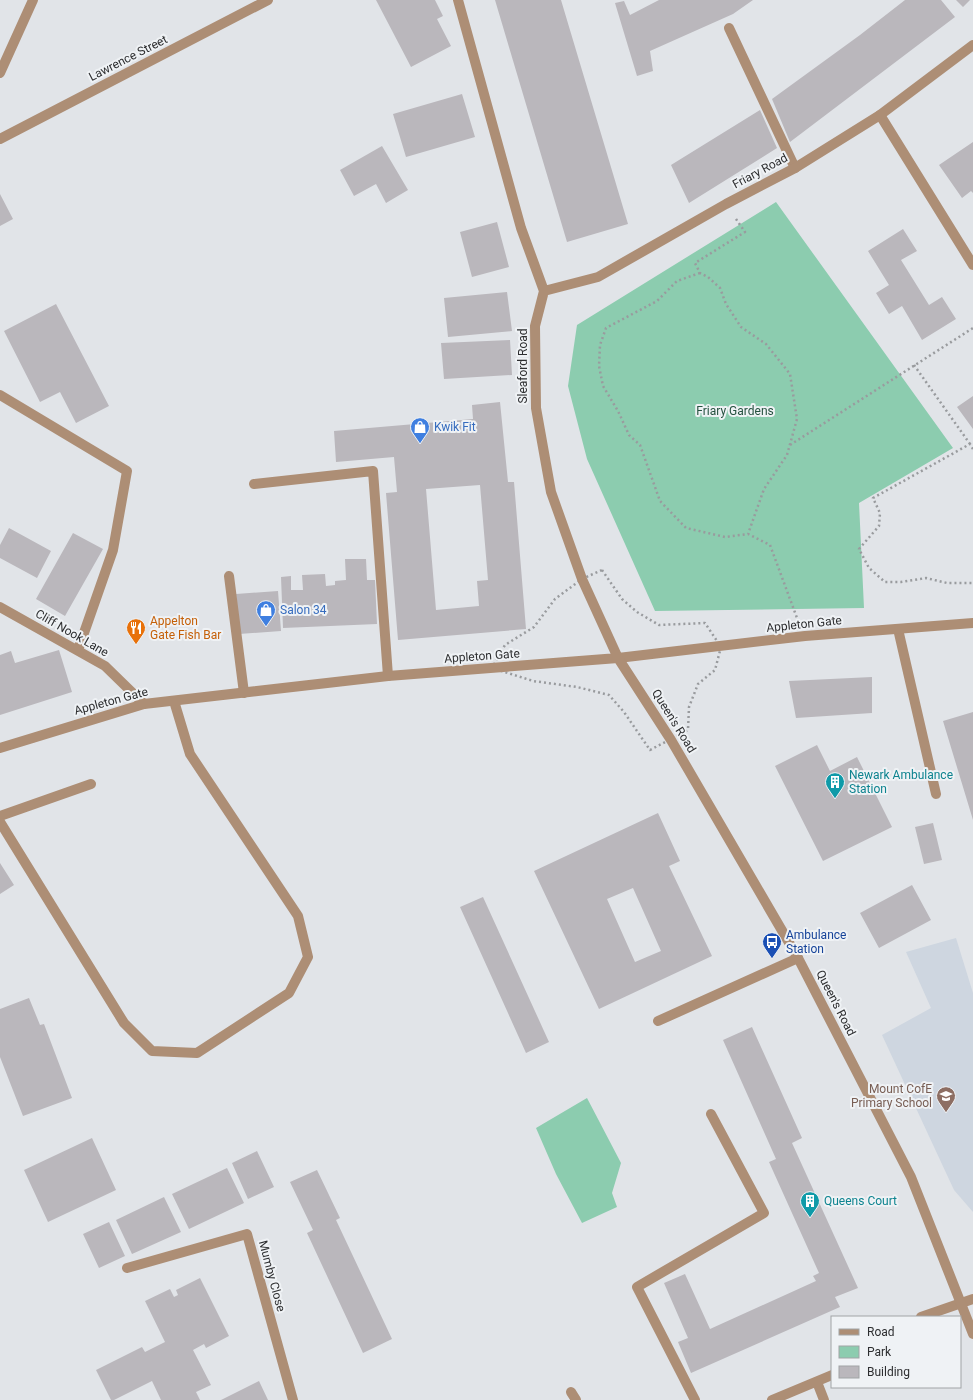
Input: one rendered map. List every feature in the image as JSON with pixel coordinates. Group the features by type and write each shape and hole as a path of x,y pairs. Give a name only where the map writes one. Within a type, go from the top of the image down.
{"street":[{"path":"0,73 33,0"},
{"name":"Lawrence Street","path":"0,139 268,0"},
{"path":"458,0 521,228 544,291"},
{"path":"729,28 795,168"},
{"name":"Friary Road","path":"544,291 598,277 726,204 795,168 880,115 973,45"},
{"path":"880,115 973,265"},
{"name":"Sleaford Road","path":"544,291 535,326 536,408 551,492 582,579 618,658"},
{"path":"0,395 127,471 113,550 78,650"},
{"path":"254,484 373,471 388,676"},
{"path":"229,576 244,693"},
{"name":"Cliff Nook Lane","path":"0,607 105,666 144,704"},
{"name":"Appleton Gate","path":"0,748 144,704 388,676 618,658 805,636 973,623"},
{"path":"898,629 936,794"},
{"name":"Queen's Road","path":"618,658 671,740 798,958 911,1176 959,1303 973,1334"},
{"path":"0,822 124,1023 152,1052 197,1053 289,993 308,957 298,916 190,754 174,701"},
{"path":"0,816 91,784"},
{"path":"658,1021 798,958"},
{"path":"695,1400 637,1288 764,1213 711,1114"},
{"name":"Mumby Close","path":"127,1268 247,1234 293,1400"},
{"path":"924,1316 973,1299"},
{"path":"772,1400 831,1375"},
{"path":"817,1382 824,1400"}],"path":[{"path":"726,204 745,232 695,263 700,273 708,277 720,288 726,304 741,327 766,344 790,374 797,419 787,455 764,489 748,534"},
{"path":"700,273 677,281 657,301 606,328 600,346 598,366 603,386 618,411 629,435 640,445 660,501 686,528 725,537 748,534 770,545 805,636"},
{"path":"790,445 973,328"},
{"path":"914,365 973,449"},
{"path":"970,444 873,498 880,512 880,526 859,549 869,568 885,582 901,582 926,578 947,583 973,583"}],"shaded area":[{"name":"Mount CofE Primary School","path":"956,938 973,993 973,1212 954,1190 882,1035 931,1008 906,952"}],"green space":[{"name":"Friary Gardens","path":"776,202 953,448 859,503 864,608 655,611 587,459 568,386 577,325"},
{"path":"587,1098 621,1163 612,1193 617,1207 582,1223 556,1174 536,1128"}],"building":[{"path":"376,0 435,0 443,16 437,19 451,46 411,67"},
{"path":"495,0 561,0 628,224 567,242"},
{"path":"659,0 753,0 733,14 650,51 653,71 637,76 615,3 624,1 630,15"},
{"path":"905,0 941,0 955,17 790,142 772,99 860,35"},
{"path":"956,0 970,0 963,7"},
{"path":"462,94 475,137 406,157 393,114"},
{"path":"760,110 777,148 689,203 671,165"},
{"path":"973,142 973,193 971,191 962,198 939,165"},
{"path":"382,146 408,190 386,203 376,184 354,196 340,170"},
{"path":"0,194 13,219 0,226"},
{"path":"497,222 509,267 472,277 460,232"},
{"path":"903,229 917,251 901,260 929,305 942,297 956,319 922,340 902,306 889,314 876,293 889,285 868,251"},
{"path":"507,292 512,331 448,337 444,298"},
{"path":"56,304 109,406 76,423 60,392 40,402 4,331"},
{"path":"510,340 512,375 444,379 441,343"},
{"path":"973,396 973,429 957,407"},
{"path":"500,402 508,482 514,482 526,629 398,640 386,493 397,492 394,457 336,462 334,431 473,419 472,405","holes":["480,485 488,580 477,581 479,606 436,610 426,489"]},
{"path":"9,528 51,551 37,578 0,558 0,545"},
{"path":"73,533 103,549 65,616 36,599"},
{"path":"345,559 366,559 367,580 375,580 377,624 283,628 281,577 291,576 291,590 303,590 302,575 325,574 326,586 335,585 335,581 346,580"},
{"path":"278,591 281,631 239,634 236,594"},
{"path":"59,650 72,692 0,715 0,655 11,651 15,663"},
{"path":"872,677 872,713 796,718 789,681"},
{"path":"973,712 973,820 943,721"},
{"name":"Newark Ambulance Station","path":"817,745 830,771 857,757 892,827 823,861 775,766"},
{"path":"658,813 680,861 669,866 712,956 599,1009 534,871","holes":["633,888 661,951 635,962 607,899"]},
{"path":"933,823 942,860 924,864 915,827"},
{"path":"0,863 14,885 0,894"},
{"path":"912,885 931,920 879,948 860,913"},
{"path":"483,897 549,1042 526,1053 460,907"},
{"path":"29,998 40,1025 44,1024 72,1098 23,1116 0,1057 0,1009"},
{"name":"Queens Court","path":"752,1027 802,1138 792,1143 858,1288 835,1297 840,1307 691,1373 678,1342 688,1338 664,1283 685,1274 710,1329 816,1281 813,1276 819,1273 769,1162 776,1159 723,1040"},
{"path":"92,1138 116,1190 48,1222 24,1170"},
{"path":"257,1151 274,1187 248,1199 232,1163"},
{"path":"227,1168 244,1203 189,1229 172,1194"},
{"path":"317,1170 340,1218 336,1220 392,1339 363,1353 307,1233 313,1230 290,1182"},
{"path":"164,1197 181,1232 132,1254 116,1220"},
{"path":"109,1222 125,1256 99,1268 83,1234"},
{"path":"200,1278 229,1336 206,1348 204,1344 193,1350 211,1385 196,1392 200,1400 161,1400 152,1381 114,1400 111,1400 96,1370 142,1347 145,1352 165,1342 145,1301 170,1289 174,1297 178,1295 176,1290"},
{"path":"259,1381 268,1400 221,1400"}],"place":[{"name":"Kwik Fit","path":"420,444"},
{"name":"Salon 34","path":"266,627"},
{"name":"Appelton Gate Fish Bar","path":"136,645"},
{"name":"Newark Ambulance Station","path":"835,799"},
{"name":"Ambulance Station","path":"772,959"},
{"name":"Mount CofE Primary School","path":"946,1113"},
{"name":"Queens Court","path":"810,1218"}]}
